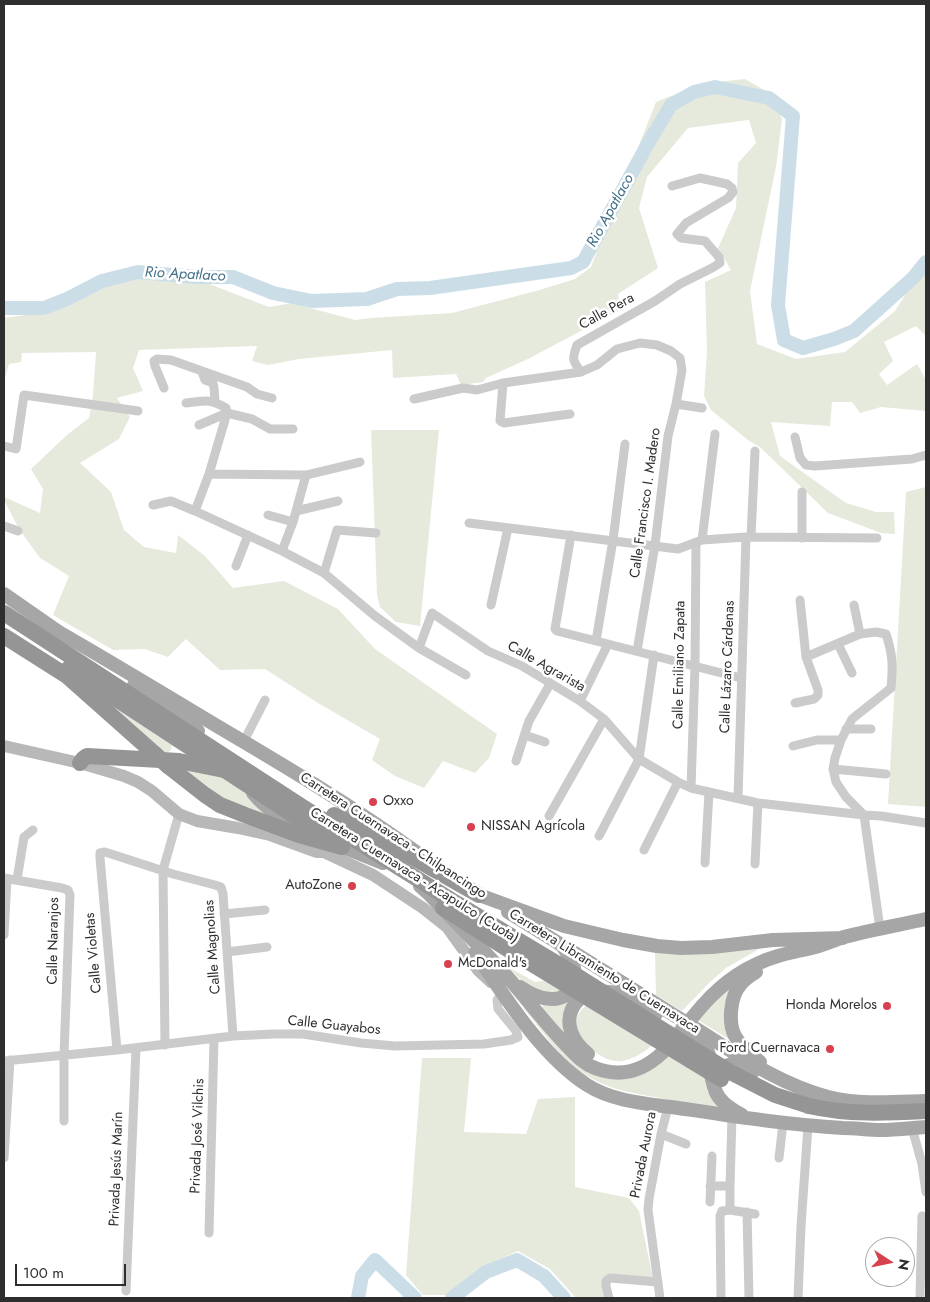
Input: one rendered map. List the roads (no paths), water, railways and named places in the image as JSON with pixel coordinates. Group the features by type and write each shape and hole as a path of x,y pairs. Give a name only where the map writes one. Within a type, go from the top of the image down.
{"highway":[{"path":"4,606 67,647 106,684 133,706 182,742 230,772 179,761 87,756 80,763"},
{"name":"Carretera Cuernavaca - Acapulco (Cuota)","path":"4,614 304,808 730,1072 775,1095 797,1103 830,1111 889,1120 926,1119"},
{"name":"Carretera Cuernavaca - Acapulco (Cuota)","path":"4,626 301,820 388,872 509,950 745,1092 790,1110 829,1119 868,1113 926,1111"},
{"path":"4,636 67,676 162,760 220,805 299,835 342,847"},
{"path":"334,815 363,829 479,895"}],"main road":[{"name":"Carretera Cuernavaca - Chilpancingo","path":"4,594 206,736 267,808 290,822 402,873 429,894 511,981 559,1038 590,1066 607,1071 626,1072 645,1066 659,1051"},
{"name":"Carretera Cuernavaca - Chilpancingo","path":"57,631 244,741 318,787 479,895 564,926 657,946 681,948 712,947 773,940 843,938"},
{"path":"324,852 342,847"},
{"name":"Carretera Libramiento de Cuernavaca","path":"479,895 561,944 756,1067 794,1086 846,1101 868,1103 926,1101"},
{"path":"778,1077 740,1044 734,1035 730,1017 740,984 755,972 774,962 812,948 843,938 926,919"},
{"path":"454,921 502,993 538,1040 573,1075 602,1092 617,1097 668,1107 808,1126 880,1130 919,1127"},
{"path":"748,1119 734,1111 717,1095 708,1063 709,1055 706,1047 686,1031 626,997 615,993 596,992 586,996 573,1006 569,1015 570,1033 582,1050 592,1057 602,1063 620,1066 638,1061 659,1051 699,1004 718,980 752,956 798,940"},
{"path":"511,981 528,992 543,998 554,1000 563,997 569,992 575,976 571,958 561,944"},
{"path":"699,1004 752,965 777,956 812,948"},
{"path":"714,1087 718,1072 731,1064 794,1086"}],"street":[{"name":"Calle Pera","path":"581,372 574,362 573,356 577,345 655,301 680,284 720,263 719,257 705,241 681,238 677,234 686,223 728,198 733,192 732,188 727,184 700,178 672,186"},
{"name":"Calle Francisco I. Madero","path":"581,372 597,365 617,349 640,343 658,345 680,358 682,370 668,436 655,545 636,651"},
{"path":"164,388 155,366 154,361 157,359 171,360 247,387 257,394 272,398"},
{"path":"202,372 205,380 212,383 215,401"},
{"path":"414,399 463,388 477,390 502,383 581,372"},
{"path":"502,383 500,421 570,414"},
{"path":"4,446 16,449 24,395 138,411"},
{"path":"186,403 215,401 227,410 252,419 270,429 293,428"},
{"path":"676,404 702,408"},
{"path":"199,425 227,410"},
{"path":"196,510 210,474 227,410"},
{"name":"Calle Emiliano Zapata","path":"691,788 699,541 715,434"},
{"path":"795,437 800,458 806,465 815,466 912,459 926,455"},
{"path":"596,641 613,540 625,444"},
{"name":"Calle Lázaro Cárdenas","path":"738,798 741,678 748,537 755,451"},
{"path":"210,474 306,475 360,462"},
{"path":"282,551 293,522 306,475"},
{"path":"802,492 802,538"},
{"path":"153,505 171,501 196,510 324,573 375,616 419,648 466,675"},
{"path":"296,512 338,501"},
{"path":"268,516 293,522"},
{"path":"469,523 678,548 699,541 748,537 877,538"},
{"path":"4,526 18,531"},
{"path":"491,605 508,528"},
{"path":"324,573 337,530 376,533"},
{"path":"571,535 555,629 741,678"},
{"path":"236,566 248,536"},
{"path":"795,703 814,699 818,695 818,690 806,657 800,600"},
{"path":"854,605 860,634"},
{"name":"Calle Agrarista","path":"419,648 432,613 488,651 522,666 580,701 604,719 639,759 691,788 758,803 881,816 926,823"},
{"path":"806,657 860,634 876,632 886,634 892,650 893,669 890,688 852,719 841,740 833,769 836,782 846,798 864,815 880,929"},
{"path":"580,701 608,644"},
{"path":"838,644 852,673"},
{"path":"600,836 639,759 654,656"},
{"path":"516,761 529,721 550,684"},
{"path":"244,741 265,700"},
{"path":"549,816 604,719"},
{"path":"846,730 871,729"},
{"path":"524,735 545,742"},
{"path":"793,746 817,740 841,740"},
{"path":"4,746 116,773 138,782 179,814 196,821 270,835 317,852 324,852 373,875 423,908 447,927 478,970 502,993"},
{"path":"833,769 886,774"},
{"path":"644,850 678,782"},
{"path":"705,863 710,792"},
{"path":"755,864 758,803"},
{"path":"165,1045 163,870 179,814"},
{"path":"17,880 24,837 33,830"},
{"name":"Calle Violetas","path":"117,1050 100,853 105,852 163,870"},
{"name":"Calle Magnolias","path":"163,870 221,887 233,1036"},
{"path":"4,935 6,879"},
{"name":"Calle Naranjos","path":"6,879 62,888 68,890 70,896 64,1055 64,1121"},
{"path":"224,914 265,910"},
{"path":"227,952 267,947"},
{"name":"Calle Guayabos","path":"7,1061 233,1036 273,1034 303,1034 395,1046 484,1044 518,1038 516,1031 498,1009 497,1000 502,993"},
{"name":"Privada José Vilchis","path":"209,1234 214,1038"},
{"name":"Privada Jesús Marín","path":"126,1291 136,1048"},
{"path":"4,1158 7,1061"},
{"name":"Privada Aurora","path":"660,1298 648,1210 661,1134 668,1107"},
{"path":"721,1298 720,1216 726,1211 730,1186 732,1116"},
{"path":"779,1158 783,1123"},
{"path":"798,1298 808,1126"},
{"path":"919,1127 918,1147 926,1182 926,1192"},
{"path":"661,1134 686,1144"},
{"path":"710,1202 712,1156"},
{"path":"710,1186 730,1186"},
{"path":"726,1211 751,1213 749,1298"},
{"path":"920,1298 924,1229 922,1216"},
{"path":"609,1298 606,1281 610,1278 658,1282"}],"waterway":[{"name":"Rio Apatlaco","path":"4,308 44,308 67,299 102,281 138,272 196,277 233,277 273,293 312,301 367,299 397,289 430,288 571,268 583,262 671,105 694,92 715,87 769,98 793,116 778,305 784,340 803,348 854,331 913,278 926,262"},
{"path":"358,1298 362,1276 375,1260 415,1298"},
{"path":"452,1298 486,1272 517,1260 544,1276 564,1298"}],"place":[{"name":"Oxxo","path":"373,802"},
{"name":"NISSAN Agrícola","path":"471,827"},
{"name":"AutoZone","path":"352,886"},
{"name":"McDonald's","path":"448,964"},
{"name":"Honda Morelos","path":"887,1006"},
{"name":"Ford Cuernavaca","path":"830,1049"}]}
